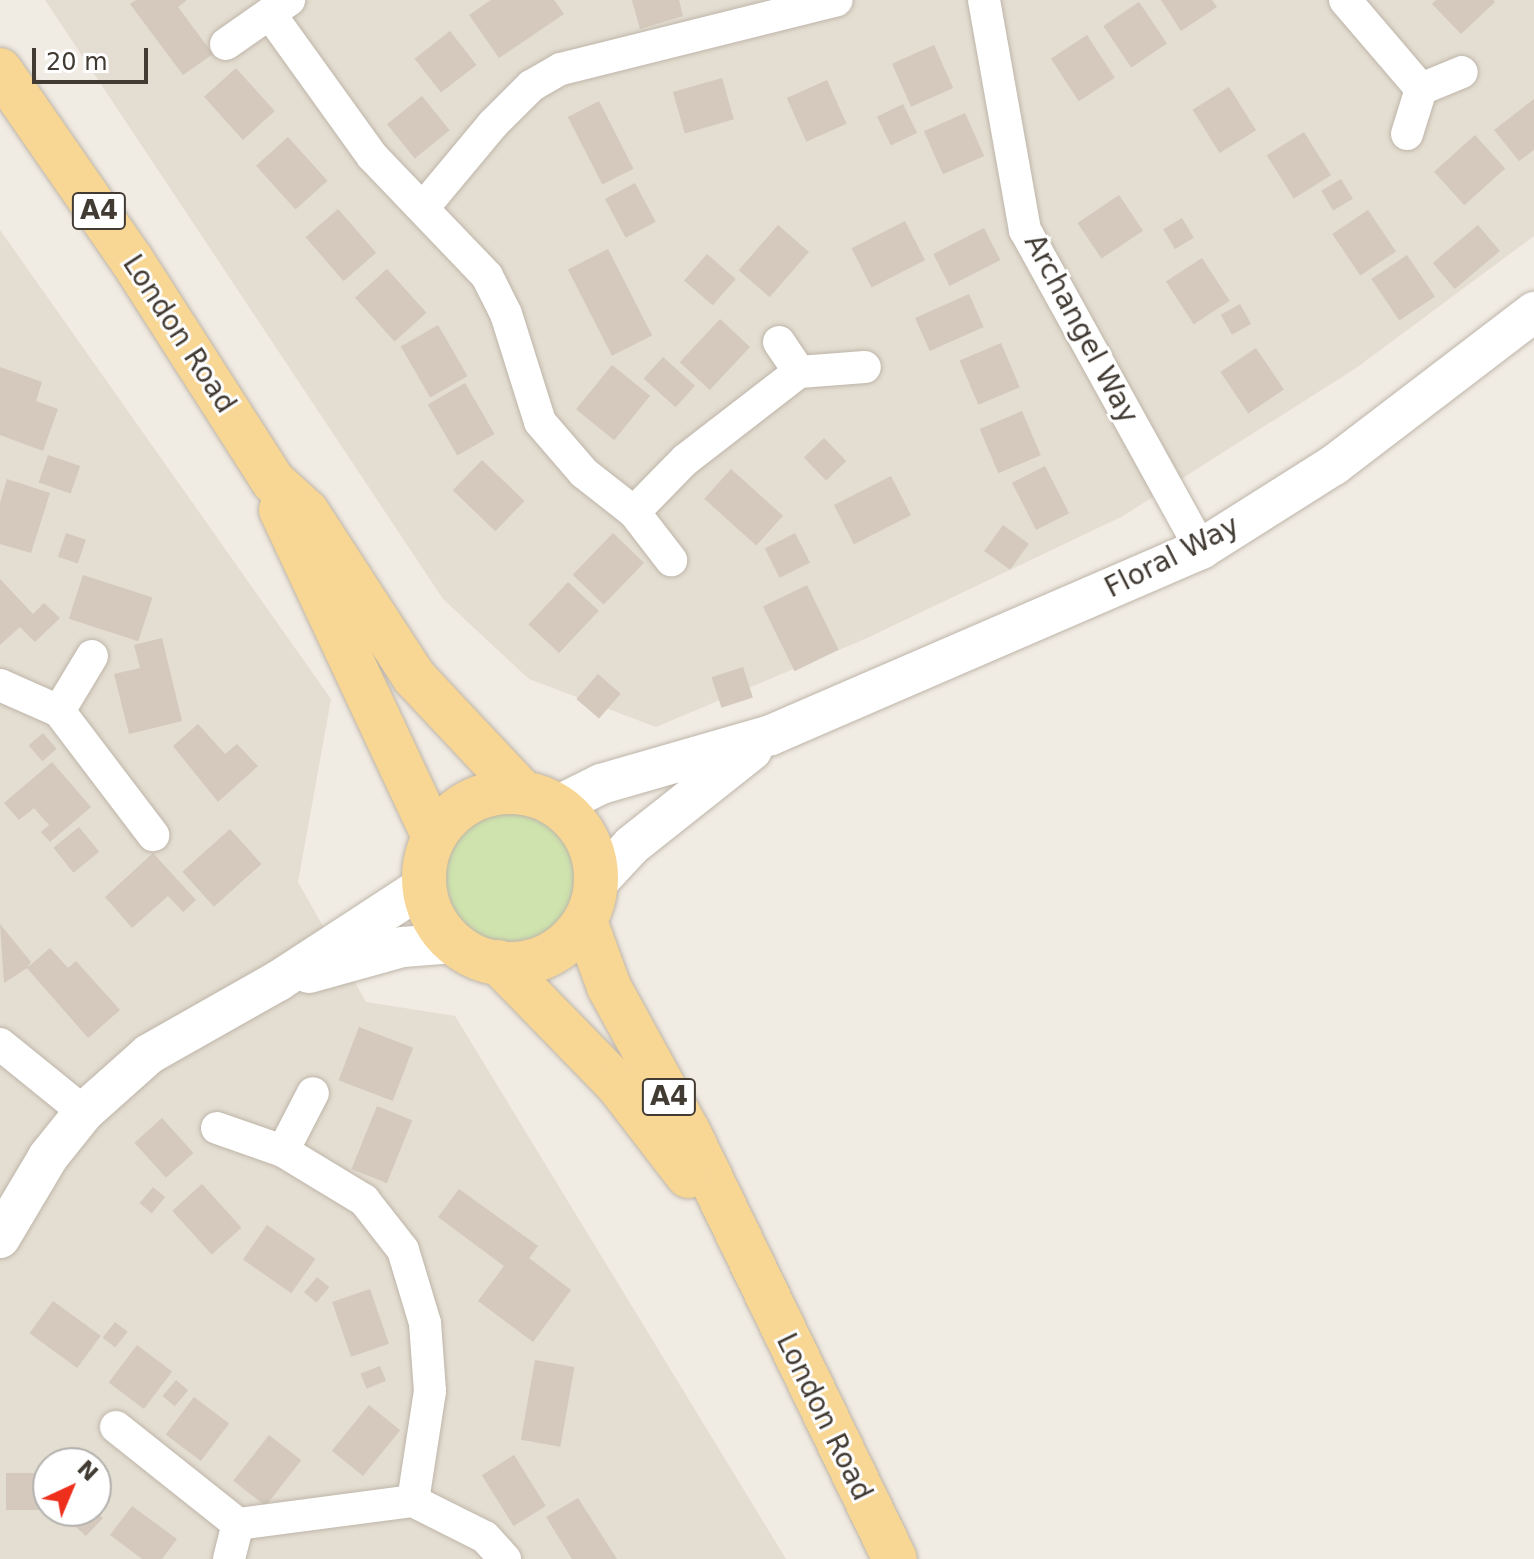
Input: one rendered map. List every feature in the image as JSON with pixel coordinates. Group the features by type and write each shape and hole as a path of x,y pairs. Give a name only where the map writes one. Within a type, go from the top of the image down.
{"main road":[{"name":"London Road","path":"0,70 131,259 273,481 307,512 414,677 540,799"},
{"name":"London Road","path":"273,481 286,529 344,639 434,837"},
{"path":"424,886 434,837 469,801 495,793 540,799"},
{"name":"A4","path":"424,886 430,911 454,943 498,962 544,957 567,943 590,903 587,839 540,799"},
{"name":"London Road","path":"590,903 609,987 688,1131 895,1559"},
{"name":"London Road","path":"498,962 618,1085 755,1274"}],"street":[{"path":"423,208 531,86 596,57 734,11 837,0"},
{"name":"Archangel Way","path":"984,0 1025,230 1201,549"},
{"path":"1345,0 1421,89"},
{"path":"226,44 280,7 372,156 487,276 506,314 540,422 584,473 634,512 671,560"},
{"path":"1421,89 1462,72"},
{"path":"1407,134 1421,89"},
{"name":"Floral Way","path":"540,799 771,735 1201,549 1334,465 1534,312"},
{"path":"779,342 799,372"},
{"path":"634,512 695,451 799,372 865,367"},
{"path":"59,711 92,656"},
{"path":"0,685 59,711 153,835"},
{"name":"Floral Way","path":"590,903 632,845 771,735"},
{"path":"0,1238 48,1157 84,1112 159,1047 278,981 424,886"},
{"path":"278,981 403,947 454,943"},
{"path":"0,1044 84,1112"},
{"path":"283,1151 313,1093"},
{"path":"217,1128 283,1151 364,1200 403,1250 425,1323 430,1391 413,1501"},
{"path":"116,1427 238,1524 413,1501 485,1537 505,1559"},
{"path":"229,1559 238,1524"}],"shaded area":[{"path":"45,0 1534,0 1534,236 1356,368 1123,516 865,639 656,727 529,679 443,599"},
{"path":"0,230 331,699 298,882 366,1002 455,1016 786,1559 0,1559"}],"green space":[{"path":"510,810 537,816 559,831 574,853 580,880 574,907 559,929 537,944 510,950 483,944 461,929 446,907 440,880 446,853 461,831 483,816"}],"building":[{"path":"136,0 187,0 178,7 213,54 183,75 130,4"},
{"path":"491,0 554,0 564,14 499,58 469,15"},
{"path":"632,0 679,0 683,16 640,29"},
{"path":"1161,0 1212,0 1217,7 1181,31"},
{"path":"1436,0 1495,2 1461,34 1432,4"},
{"path":"1139,2 1167,43 1131,67 1103,26"},
{"path":"450,31 476,65 441,93 415,59"},
{"path":"1087,35 1115,78 1079,101 1051,58"},
{"path":"934,45 953,88 911,107 892,64"},
{"path":"236,68 275,111 243,140 204,97"},
{"path":"722,78 734,119 685,133 673,92"},
{"path":"827,80 847,124 806,142 787,98"},
{"path":"1229,87 1256,130 1220,153 1193,110"},
{"path":"422,96 450,130 415,159 387,124"},
{"path":"1534,99 1534,150 1519,161 1494,130"},
{"path":"599,101 634,169 602,185 568,117"},
{"path":"903,104 917,133 891,145 877,117"},
{"path":"965,113 984,156 943,174 924,131"},
{"path":"1304,132 1331,175 1294,199 1267,155"},
{"path":"1475,135 1505,168 1464,205 1434,172"},
{"path":"288,137 327,181 296,210 256,166"},
{"path":"1341,179 1353,199 1333,211 1321,191"},
{"path":"635,183 656,222 626,238 605,199"},
{"path":"1119,195 1143,231 1102,259 1078,223"},
{"path":"338,209 376,253 344,281 306,237"},
{"path":"1368,210 1396,251 1360,275 1332,234"},
{"path":"1182,218 1194,238 1175,249 1163,229"},
{"path":"905,221 925,260 872,287 852,248"},
{"path":"778,225 809,252 770,297 739,270"},
{"path":"1478,225 1500,251 1455,289 1433,263"},
{"path":"984,228 1000,260 950,286 933,254"},
{"path":"608,249 652,335 612,356 568,269"},
{"path":"707,254 736,279 713,305 684,280"},
{"path":"1407,255 1435,296 1399,320 1371,279"},
{"path":"1202,258 1230,301 1194,324 1166,281"},
{"path":"387,269 426,313 395,342 355,298"},
{"path":"969,294 984,327 930,351 915,318"},
{"path":"1240,304 1251,324 1232,335 1221,315"},
{"path":"720,319 750,347 710,390 680,362"},
{"path":"438,325 468,376 430,398 401,346"},
{"path":"1001,343 1020,387 978,405 960,361"},
{"path":"1256,348 1284,389 1248,413 1220,372"},
{"path":"663,357 695,386 676,407 644,379"},
{"path":"612,365 650,396 614,440 576,409"},
{"path":"0,367 42,382 36,401 58,409 43,451 0,435"},
{"path":"465,383 494,434 457,456 428,404"},
{"path":"1022,411 1041,455 998,473 980,429"},
{"path":"824,438 846,461 826,480 804,457"},
{"path":"48,455 80,466 71,493 39,482"},
{"path":"482,460 524,501 495,531 453,490"},
{"path":"1045,466 1069,513 1036,530 1012,483"},
{"path":"731,469 783,516 756,546 704,499"},
{"path":"891,476 911,515 854,544 834,505"},
{"path":"7,479 50,493 31,553 0,544 0,503"},
{"path":"1003,525 1029,544 1010,570 984,551"},
{"path":"66,533 86,540 78,563 58,557"},
{"path":"613,533 644,563 604,605 573,575"},
{"path":"795,533 810,562 780,578 765,548"},
{"path":"83,575 152,598 138,641 69,619"},
{"path":"0,579 33,614 44,603 60,618 35,642 20,627 0,645"},
{"path":"568,582 599,611 559,653 528,624"},
{"path":"807,585 839,650 795,671 763,606"},
{"path":"162,638 182,721 129,734 114,674 140,668 134,645"},
{"path":"743,667 753,697 722,708 712,677"},
{"path":"598,674 621,694 599,719 576,699"},
{"path":"198,724 225,754 237,744 258,766 218,802 173,746"},
{"path":"43,733 57,749 42,761 29,745"},
{"path":"52,762 91,807 50,842 41,832 49,825 34,808 19,820 4,803"},
{"path":"79,827 99,852 73,873 53,848"},
{"path":"230,829 261,864 214,907 182,872"},
{"path":"153,853 196,900 183,912 168,896 132,928 105,897"},
{"path":"0,924 31,962 4,983"},
{"path":"50,948 68,968 76,961 120,1010 88,1038 27,968"},
{"path":"359,1027 413,1048 393,1101 339,1080"},
{"path":"377,1106 412,1120 387,1183 352,1169"},
{"path":"162,1118 193,1153 166,1178 135,1143"},
{"path":"202,1184 241,1228 212,1255 172,1211"},
{"path":"153,1187 165,1197 152,1213 140,1203"},
{"path":"459,1189 538,1246 529,1258 571,1290 533,1342 478,1301 504,1266 438,1217"},
{"path":"267,1225 315,1259 291,1293 243,1259"},
{"path":"317,1277 329,1287 316,1303 304,1292"},
{"path":"370,1289 389,1344 351,1357 332,1302"},
{"path":"53,1301 101,1336 77,1368 29,1333"},
{"path":"115,1322 128,1332 115,1348 103,1338"},
{"path":"137,1345 172,1371 144,1409 109,1383"},
{"path":"535,1360 574,1367 560,1447 521,1440"},
{"path":"380,1366 386,1381 367,1389 361,1374"},
{"path":"176,1380 188,1390 175,1406 163,1396"},
{"path":"194,1397 229,1423 201,1461 166,1435"},
{"path":"369,1405 400,1430 363,1476 332,1451"},
{"path":"269,1435 301,1460 266,1506 233,1481"},
{"path":"514,1455 546,1506 514,1526 482,1475"},
{"path":"6,1473 32,1473 32,1510 6,1510"},
{"path":"578,1498 617,1559 572,1559 546,1517"},
{"path":"132,1506 177,1539 162,1559 142,1559 110,1535"},
{"path":"76,1527 94,1527 86,1536"}]}
